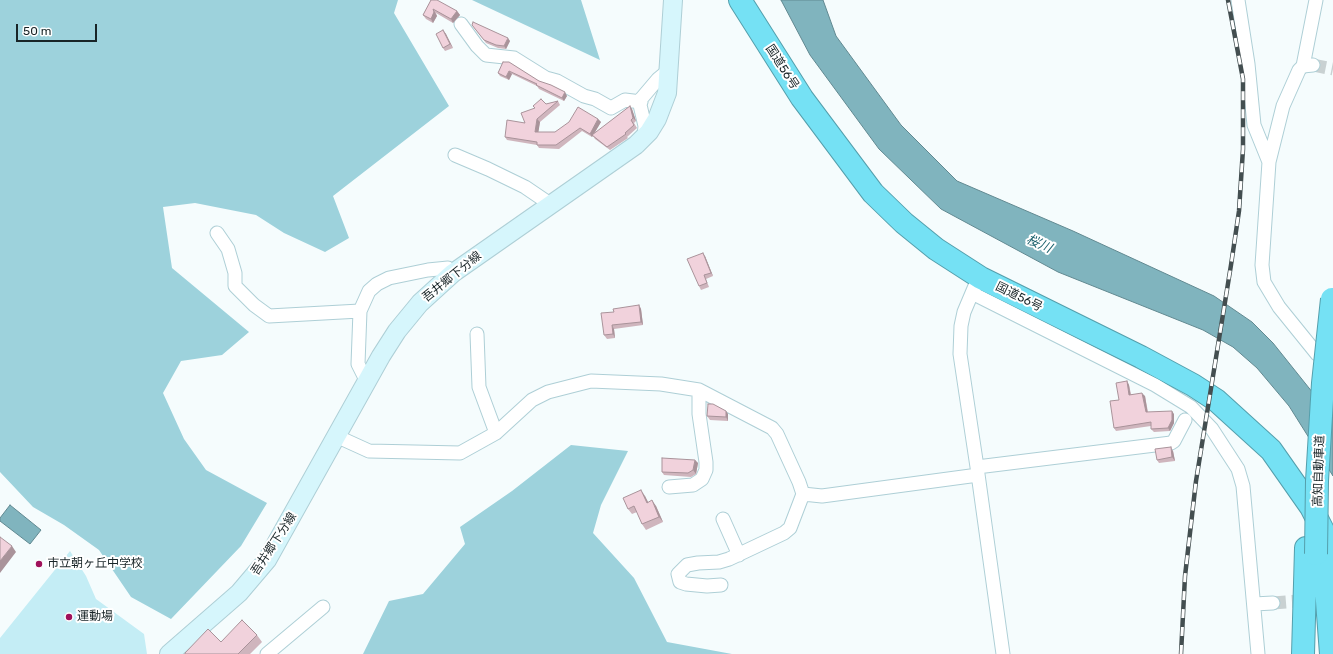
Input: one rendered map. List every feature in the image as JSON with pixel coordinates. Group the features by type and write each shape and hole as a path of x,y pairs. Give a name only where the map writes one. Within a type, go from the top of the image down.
{"highway":[{"name":"国道56号","path":"740,0 802,98 873,193 904,223 936,249 977,286 1140,357 1193,385 1216,400 1251,430 1271,450 1304,496 1320,550"},
{"name":"高知自動車道","path":"1320,550 1317,481 1332,294"},
{"path":"1320,550 1327,599 1331,654"},
{"path":"1303,654 1320,550"},
{"path":"1320,550 1320,654"}],"main road":[{"name":"吾井郷下分線","path":"169,654 240,593 254,577 274,549 389,343 426,296 453,273 636,145 644,137 657,119 664,103 670,70 673,0"}],"street":[{"path":"1238,0 1248,64 1254,125 1269,162"},
{"path":"1316,0 1308,66 1299,70 1292,82 1283,106 1269,162 1262,265 1264,282 1279,307 1317,354 1333,363"},
{"path":"461,24 477,46 486,54 514,58 546,78 556,81 584,96 595,99 611,108 625,100 641,102"},
{"path":"644,137 645,126 641,102 652,85 670,70"},
{"path":"455,155 488,168 525,187 550,204"},
{"path":"217,233 228,249 235,273 235,286 254,305 269,316 360,311"},
{"path":"367,382 358,364 360,311 369,291 377,284 389,278 448,268 453,273"},
{"path":"1003,654 978,471 960,354 961,326 964,312 977,286 1144,378 1187,404 1203,419 1229,454 1238,469 1244,486 1258,654"},
{"path":"477,334 479,387 496,433"},
{"path":"1312,348 1333,381"},
{"path":"336,436 369,451 444,454 465,451 496,433 532,400 548,392 591,381 661,384 699,390 772,428 777,434 803,494 790,528 784,532 739,555 719,562 688,565 678,574 680,582 686,584 707,586 721,584"},
{"path":"669,487 693,485 702,479 706,470 699,414 699,390"},
{"path":"803,494 822,496 978,471 1171,443 1174,441 1186,420"},
{"path":"723,518 739,555"},
{"path":"1254,604 1273,603"},
{"path":"267,654 323,607"}],"shaded area":[{"path":"0,0 398,0 394,13 449,106 333,196 349,238 325,252 284,233 256,215 195,203 163,207 172,268 249,332 222,355 181,361 163,393 184,439 206,470 267,503 241,546 171,619 131,597 99,550 64,525 33,507 0,472"},
{"path":"472,0 581,0 600,60"},
{"path":"571,445 628,451 601,505 593,533 634,578 667,642 732,654 363,654 389,601 423,594 465,544 460,527 512,491"},
{"name":"運動場","path":"70,551 86,576 96,599 144,634 147,654 0,654 0,638"}],"water":[{"name":"桜川","path":"781,0 823,0 836,36 901,125 957,181 1073,231 1214,296 1252,322 1273,343 1333,418 1333,476 1289,406 1257,368 1233,347 1203,330 1058,272 941,209 879,149 810,55"},
{"path":"10,505 41,530 30,544 0,521 0,518"}],"building":[{"path":"431,0 437,0 457,11 451,19 433,9 434,12 431,19 423,15"},
{"path":"473,22 508,38 504,46 496,45 484,40 472,25"},
{"path":"443,30 450,44 443,48 436,34"},
{"path":"503,62 509,62 539,81 565,92 562,98 509,71 506,77 498,73"},
{"path":"541,99 546,104 558,101 537,119 535,132 555,132 569,122 578,107 598,119 590,134 580,128 556,145 537,145 537,142 505,137 507,120 525,123 521,113 535,108 533,106"},
{"path":"630,106 633,118 631,120 634,125 625,133 626,134 607,147 592,135"},
{"path":"703,253 711,273 704,275 707,283 699,286 687,259"},
{"path":"639,305 641,322 612,325 613,334 604,335 601,313 614,312 613,309"},
{"path":"1127,381 1129,395 1142,393 1146,412 1172,411 1172,420 1168,428 1151,429 1151,422 1114,428 1110,401 1119,400 1116,383"},
{"path":"708,404 713,404 726,411 726,417 707,416"},
{"path":"1171,447 1172,457 1157,460 1155,449"},
{"path":"662,458 695,460 693,470 688,473 662,472"},
{"path":"641,490 647,503 652,500 659,517 642,524 634,506 628,509 623,498"},
{"path":"0,537 12,546 0,561"},
{"path":"242,620 257,635 238,654 185,654 208,629 221,642"}],"tunnel":[{"path":"1313,65 1333,69"},
{"path":"1273,603 1311,600"}],"railway":[{"path":"1181,654 1185,576 1196,481 1239,211 1243,149 1243,79 1228,0"}],"place":[{"name":"市立朝ヶ丘中学校","path":"39,564"},
{"name":"運動場","path":"69,617"}]}
